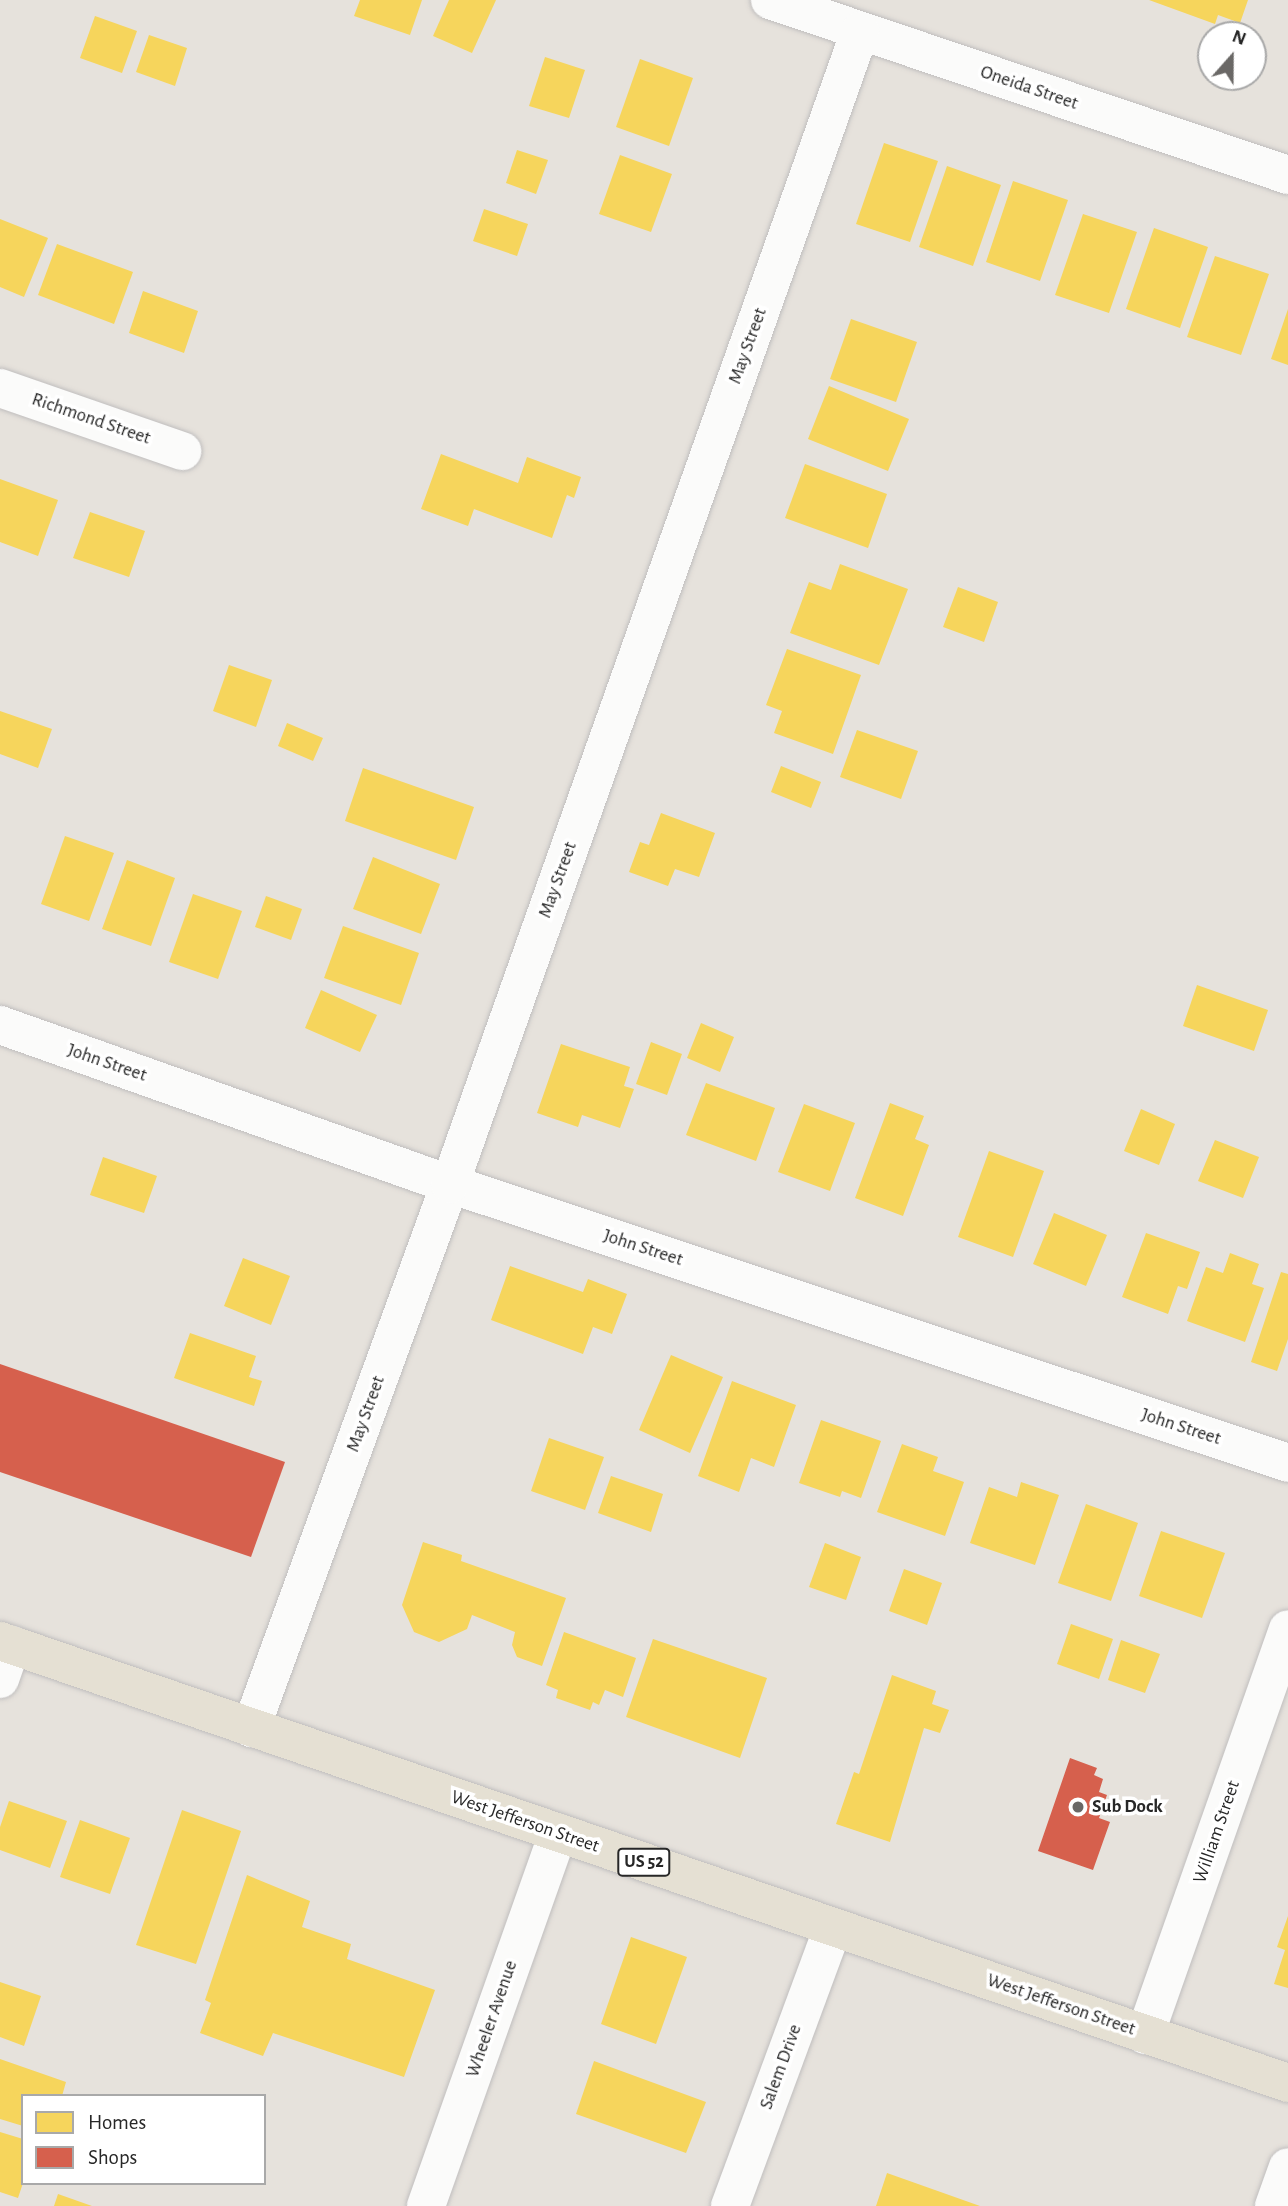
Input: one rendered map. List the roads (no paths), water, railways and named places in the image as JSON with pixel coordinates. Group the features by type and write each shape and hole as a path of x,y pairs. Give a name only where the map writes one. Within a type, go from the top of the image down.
{"main road":[{"name":"West Jefferson Street","path":"4,1655 251,1728 1288,2083"}],"street":[{"name":"Oneida Street","path":"770,0 1288,175"},
{"name":"May Street","path":"251,1728 450,1184 860,31"},
{"name":"Richmond Street","path":"0,388 182,451"},
{"name":"John Street","path":"0,1025 450,1184 1288,1463"},
{"name":"William Street","path":"1145,2035 1288,1629"},
{"name":"Wheeler Avenue","path":"426,2206 558,1833"},
{"name":"Salem Drive","path":"730,2206 833,1927"},
{"path":"1274,2206 1288,2168"}],"place":[{"name":"Sub Dock","path":"1078,1807"}]}
